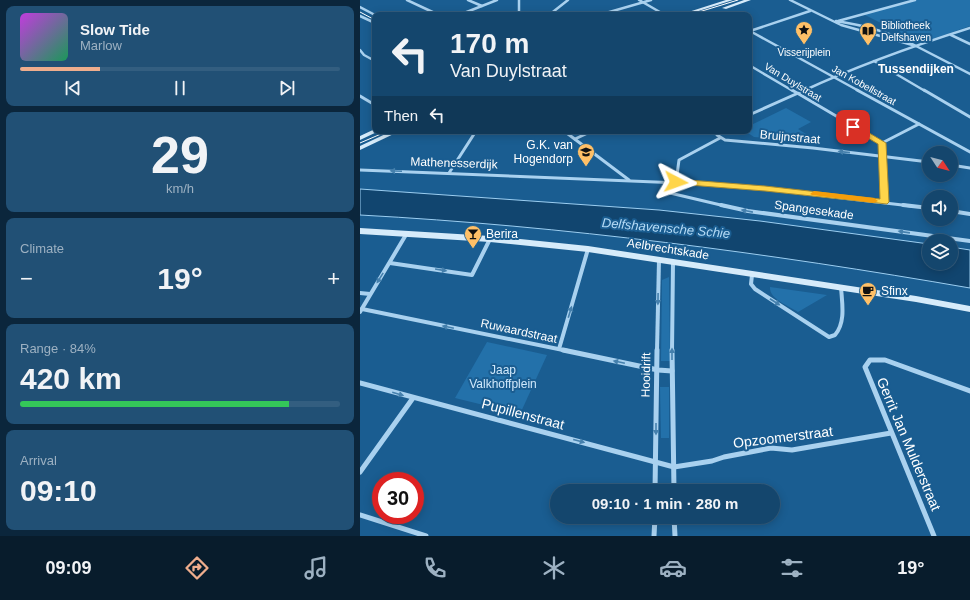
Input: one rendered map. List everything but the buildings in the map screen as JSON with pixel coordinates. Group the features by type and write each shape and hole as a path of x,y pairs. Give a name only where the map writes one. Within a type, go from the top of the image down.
{"street":[{"path":"406,0 432,12"},
{"path":"468,0 482,6"},
{"path":"467,12 497,0"},
{"path":"519,0 519,12"},
{"path":"552,12 568,0"},
{"path":"639,0 660,12"},
{"path":"609,12 651,0"},
{"path":"691,12 731,0"},
{"path":"710,12 749,0"},
{"path":"790,0 810,11 852,28 916,46 970,74"},
{"path":"836,21 915,0"},
{"path":"360,7 372,13"},
{"path":"752,30 810,11"},
{"path":"360,16 372,22"},
{"path":"752,114 833,77 874,61 970,28"},
{"name":"Jan Kobellstraat","path":"752,33 970,152"},
{"path":"951,35 970,44"},
{"path":"360,50 362,54 372,59"},
{"path":"874,61 970,117"},
{"name":"Van Duylstraat","path":"752,67 882,143"},
{"path":"360,96 372,103"},
{"path":"884,202 882,143 919,124"},
{"path":"360,138 372,133"},
{"path":"360,148 390,134"},
{"path":"449,173 474,134"},
{"path":"568,134 629,180"},
{"path":"575,139 586,134"},
{"path":"676,182 679,160 720,138 718,134"},
{"name":"Bruijnstraat","path":"720,138 732,141 922,161"},
{"path":"958,166 970,168"},
{"name":"Mathenesserdijk","path":"360,170 676,182 765,188 922,207"},
{"name":"Spangesekade","path":"666,182 666,190 670,193 748,211 970,241"},
{"path":"958,212 970,214"},
{"name":"Aelbrechtskade","path":"360,231 490,239 588,249 752,275 841,287 970,309"},
{"path":"361,310 408,233"},
{"path":"390,263 472,275 490,239"},
{"path":"559,349 588,249"},
{"name":"Hooidrift","path":"655,484 659,260"},
{"path":"673,262 672,371 674,484"},
{"path":"752,275 751,284 754,288 829,337 836,335 840,328 842,308 841,287"},
{"path":"360,293 370,294"},
{"name":"Ruwaardstraat","path":"361,310 658,370 672,371"},
{"name":"Gerrit Jan Mulderstraat","path":"934,536 865,367 868,362 874,360 885,360 970,390"},
{"name":"Pupillenstraat","path":"360,383 656,462"},
{"path":"360,472 413,398"},
{"name":"Opzoomerstraat","path":"656,462 674,467 712,461 724,457 771,448 792,450 891,433"},
{"path":"360,515 426,536"},
{"path":"654,536 655,524"},
{"path":"674,524 675,536"}],"green space":[{"path":"917,0 970,0 970,26 921,43 863,14"},
{"path":"786,108 811,122 798,129 814,139 810,141 754,137 750,134 752,134 752,125"},
{"path":"669,277 670,361 661,361 662,280"},
{"path":"770,287 827,295 798,312 776,299"},
{"name":"Jaap Valkhoffplein","path":"487,342 547,355 520,414 455,398"},
{"path":"660,387 669,387 669,438 661,438"}],"water":[{"name":"Delfshavensche Schie","path":"360,189 659,210 760,221 922,243 922,270 958,270 958,248 970,250 970,288 818,263 666,242 513,226 360,215"}],"tram line":[{"path":"699,12 738,0"},
{"path":"360,12 372,18"},
{"path":"360,143 381,134"}],"slow traffic":[{"path":"814,194 874,201"}],"place":[{"name":"Visserijplein","path":"804,45"},
{"name":"Bibliotheek Delfshaven","path":"868,46"},
{"name":"G.K. van Hogendorp","path":"586,167"},
{"name":"Berira","path":"473,249"},
{"name":"Sfinx","path":"868,306"}],"district":[{"name":"Tussendijken","path":"916,69"}],"route":[{"path":"676,182 765,188 884,202 882,143 853,127"}]}
